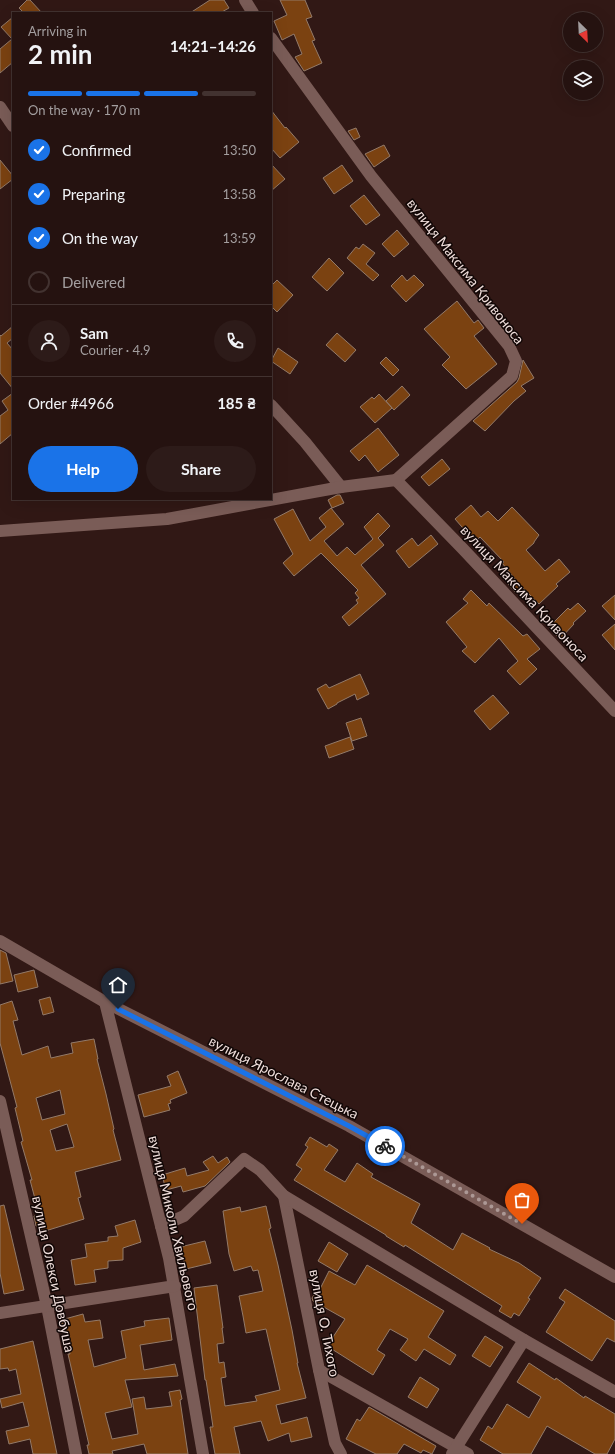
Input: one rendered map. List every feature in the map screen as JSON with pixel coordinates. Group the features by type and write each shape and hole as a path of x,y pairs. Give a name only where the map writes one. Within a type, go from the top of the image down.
{"street":[{"path":"245,0 252,12"},
{"name":"вулиця Максима Кривоноса","path":"272,39 370,176 509,346 516,361 512,376 396,480 615,711"},
{"path":"0,107 12,125"},
{"path":"272,406 305,442 340,487"},
{"path":"272,500 340,487 396,480"},
{"path":"0,531 167,519 270,500"},
{"name":"вулиця Ярослава Стецька","path":"0,941 105,1002 349,1126 615,1277"},
{"name":"вулиця Миколи Хвильового","path":"105,1002 175,1286 203,1454"},
{"name":"вулиця Олекси Довбуша","path":"0,1101 47,1306 76,1454"},
{"path":"161,1226 184,1216 244,1159 260,1170 284,1196 524,1340 615,1392"},
{"name":"вулиця О. Тихого","path":"284,1196 335,1443 341,1454"},
{"path":"0,1313 175,1286"},
{"path":"454,1450 524,1340"},
{"path":"319,1370 454,1450 468,1454"}],"building":[{"path":"27,0 30,0 41,12 23,12 19,8"},
{"path":"210,0 224,0 229,8 222,12 192,12"},
{"path":"280,0 305,0 312,17 306,19 315,40 312,41 322,63 304,71 295,57 302,54 294,34 282,40 274,21 287,15"},
{"path":"12,18 12,39 1,27"},
{"path":"12,39 12,63 0,73 0,49"},
{"path":"272,111 285,128 286,127 299,142 280,158 272,149"},
{"path":"356,128 360,137 354,140 348,131"},
{"path":"384,145 390,156 374,167 365,154"},
{"path":"0,160 12,175 12,180 0,189"},
{"path":"272,165 285,179 272,190"},
{"path":"342,165 353,181 334,194 323,178"},
{"path":"364,195 380,215 366,225 350,206"},
{"path":"397,230 409,244 394,257 382,244"},
{"path":"363,244 375,253 366,264 379,275 373,281 347,258 356,247 359,249"},
{"path":"329,258 344,273 327,291 312,277"},
{"path":"402,275 407,281 414,275 424,285 406,302 391,286"},
{"path":"277,280 293,295 277,312 272,307 272,285"},
{"path":"457,301 474,323 478,320 484,328 474,336 497,364 466,389 442,365 450,357 424,329"},
{"path":"12,327 12,339 7,343 12,349 12,388 0,373 0,335 1,336"},
{"path":"337,333 356,350 345,362 326,345"},
{"path":"278,348 298,362 290,374 272,362"},
{"path":"386,357 399,370 393,376 380,363"},
{"path":"523,360 534,378 521,386 526,391 514,401 485,431 473,421 517,382"},
{"path":"402,386 410,395 394,410 386,401"},
{"path":"12,394 12,434 0,444 0,416 8,410 2,401"},
{"path":"379,394 392,408 375,423 360,407 372,397 374,399"},
{"path":"378,428 399,455 378,472 365,455 359,461 350,451"},
{"path":"442,459 450,469 429,486 421,477"},
{"path":"340,495 344,503 332,508 328,500"},
{"path":"471,505 481,517 488,511 498,521 512,507 539,535 534,543 526,550 545,571 559,559 570,572 556,584 558,586 539,604 522,587 515,592 508,584 515,579 502,563 504,562 480,537 475,542 455,519"},
{"path":"331,508 344,524 324,541 337,556 347,547 355,555 373,539 364,527 378,513 390,526 378,538 384,545 361,565 386,594 349,626 342,617 358,603 356,600 359,598 355,593 358,590 321,553 294,576 283,563 293,554 274,519 293,509 310,541 326,527 319,518"},
{"path":"431,535 438,544 409,568 396,551 412,538 418,546"},
{"path":"471,590 487,606 489,603 523,636 527,634 540,649 527,659 537,669 520,685 507,671 518,661 499,638 475,663 462,651 467,647 446,622 468,603 463,599"},
{"path":"615,595 615,620 602,606"},
{"path":"578,603 586,611 573,623 574,624 560,639 549,627 568,608 570,610"},
{"path":"615,624 615,650 602,635"},
{"path":"360,674 369,694 357,700 355,694 328,709 317,689 326,684 329,688"},
{"path":"493,695 509,713 490,730 474,711"},
{"path":"361,718 367,736 352,741 346,723"},
{"path":"350,737 354,749 329,758 325,746"},
{"path":"0,950 6,953 13,981 0,984"},
{"path":"34,970 38,987 18,992 14,975"},
{"path":"50,997 54,1012 43,1015 39,1000"},
{"path":"12,1001 18,1020 13,1021 22,1055 48,1046 51,1058 73,1053 71,1043 94,1039 97,1059 121,1160 75,1172 81,1197 78,1198 84,1219 42,1232 40,1225 36,1226 34,1216 38,1215 38,1210 30,1180 32,1180 21,1142 23,1141 15,1108 17,1107 0,1043 0,1005","holes":["60,1090 65,1114 42,1120 36,1098","67,1124 74,1147 56,1151 50,1130"]},
{"path":"178,1071 187,1093 170,1100 171,1103 168,1104 170,1110 144,1117 138,1095 171,1086 167,1076"},
{"path":"310,1137 327,1147 329,1144 338,1150 324,1170 345,1182 357,1163 373,1174 371,1177 420,1204 411,1223 453,1250 462,1233 490,1248 489,1249 519,1263 541,1278 528,1298 530,1299 519,1316 514,1313 511,1318 499,1311 502,1306 405,1245 404,1247 294,1180 302,1169 296,1165 308,1147 305,1145"},
{"path":"213,1156 218,1163 227,1157 230,1162 205,1186 183,1192 181,1186 166,1190 162,1175 185,1168 187,1176 209,1170 203,1162"},
{"path":"4,1205 24,1290 4,1294 0,1273 0,1206"},
{"path":"266,1206 271,1228 269,1229 292,1330 297,1363 306,1398 276,1405 281,1424 307,1417 312,1437 291,1442 289,1433 268,1441 261,1421 234,1427 240,1454 215,1454 210,1427 213,1427 205,1380 194,1288 217,1285 224,1343 217,1344 219,1363 224,1362 226,1377 221,1378 225,1406 257,1401 255,1396 280,1390 266,1329 246,1333 239,1296 263,1291 258,1270 253,1271 251,1266 234,1271 229,1254 223,1211 240,1207 241,1212"},
{"path":"135,1220 141,1242 123,1248 123,1260 108,1261 108,1268 94,1270 96,1282 75,1285 71,1260 87,1257 85,1244 108,1241 108,1237 118,1236 115,1226"},
{"path":"205,1241 211,1263 186,1269 180,1247"},
{"path":"329,1242 348,1254 337,1272 318,1261"},
{"path":"367,1265 444,1311 428,1337 456,1355 450,1365 424,1349 416,1361 400,1350 408,1339 390,1329 377,1350 385,1355 373,1375 327,1346 345,1319 313,1301 312,1298 317,1290 319,1291 329,1271 355,1285"},
{"path":"565,1289 615,1321 615,1342 607,1338 592,1361 546,1332 565,1302 559,1298"},
{"path":"83,1314 85,1322 100,1320 103,1338 88,1340 94,1367 126,1358 121,1331 145,1326 144,1321 169,1318 172,1340 140,1345 144,1370 175,1364 178,1376 125,1380 132,1407 105,1413 112,1439 138,1434 132,1399 144,1397 146,1409 172,1406 169,1392 180,1390 182,1399 180,1400 188,1454 147,1454 144,1444 112,1451 113,1454 89,1454 87,1445 89,1445 68,1354 70,1354 61,1320"},
{"path":"485,1336 503,1347 490,1367 472,1356"},
{"path":"33,1341 57,1454 33,1454 30,1439 9,1444 6,1431 29,1426 23,1402 2,1408 0,1399 21,1394 16,1369 9,1371 8,1368 0,1369 0,1349"},
{"path":"529,1363 555,1380 556,1378 584,1398 585,1396 615,1414 615,1439 607,1454 595,1454 547,1426 531,1454 503,1454 480,1440 488,1426 492,1429 507,1404 529,1418 541,1397 517,1382"},
{"path":"420,1377 439,1389 427,1408 408,1397"},
{"path":"369,1407 436,1446 432,1454 423,1450 421,1453 404,1444 397,1454 376,1454 346,1439 357,1419 360,1421"}],"way so far":[{"path":"385,1146 522,1224"}],"route":[{"path":"118,1009 349,1126 385,1146"}]}
